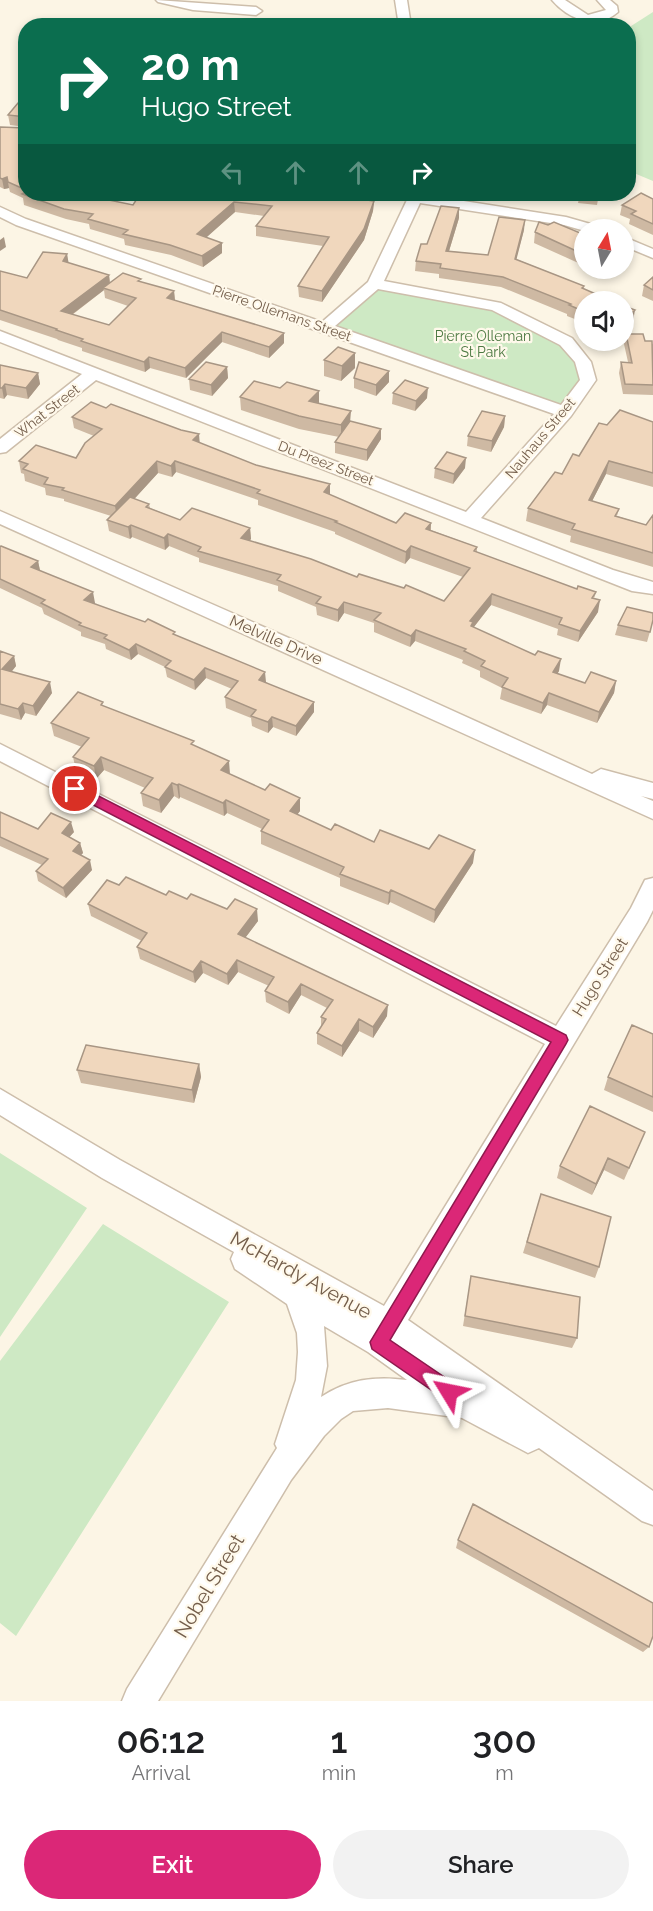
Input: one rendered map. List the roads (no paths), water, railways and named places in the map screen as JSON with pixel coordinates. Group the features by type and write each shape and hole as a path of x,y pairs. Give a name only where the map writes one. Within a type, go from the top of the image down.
{"street":[{"path":"162,0 193,7 256,5"},
{"path":"401,0 404,18"},
{"path":"558,0 579,18 586,18 604,16 612,12 611,6 603,0"},
{"path":"324,328 375,284 414,201"},
{"path":"441,201 574,223"},
{"name":"Pierre Ollemans Street","path":"0,211 21,222 566,412"},
{"path":"634,245 653,254"},
{"name":"Nauhaus Street","path":"375,284 496,306 561,338 569,344 586,366 588,380 566,412 470,519"},
{"name":"Du Preez Street","path":"0,336 614,577 639,586 653,588"},
{"name":"What Street","path":"0,448 94,373"},
{"name":"Melville Drive","path":"0,517 653,811"},
{"path":"0,752 561,1040"},
{"name":"Melville Drive","path":"550,764 653,791"},
{"name":"Hugo Street","path":"384,1333 639,915 653,887"},
{"name":"McHardy Avenue","path":"0,1101 384,1333 641,1502"},
{"name":"McHardy Avenue","path":"111,1169 297,1294 384,1333 467,1404 641,1502"},
{"name":"Nobel Street","path":"279,1471 306,1404 311,1373 312,1337 297,1294"},
{"name":"Nobel Street","path":"139,1701 279,1471 326,1411 346,1398 381,1393 467,1404"}],"park label":[{"name":"Pierre Olleman St Park","path":"483,344"}]}
